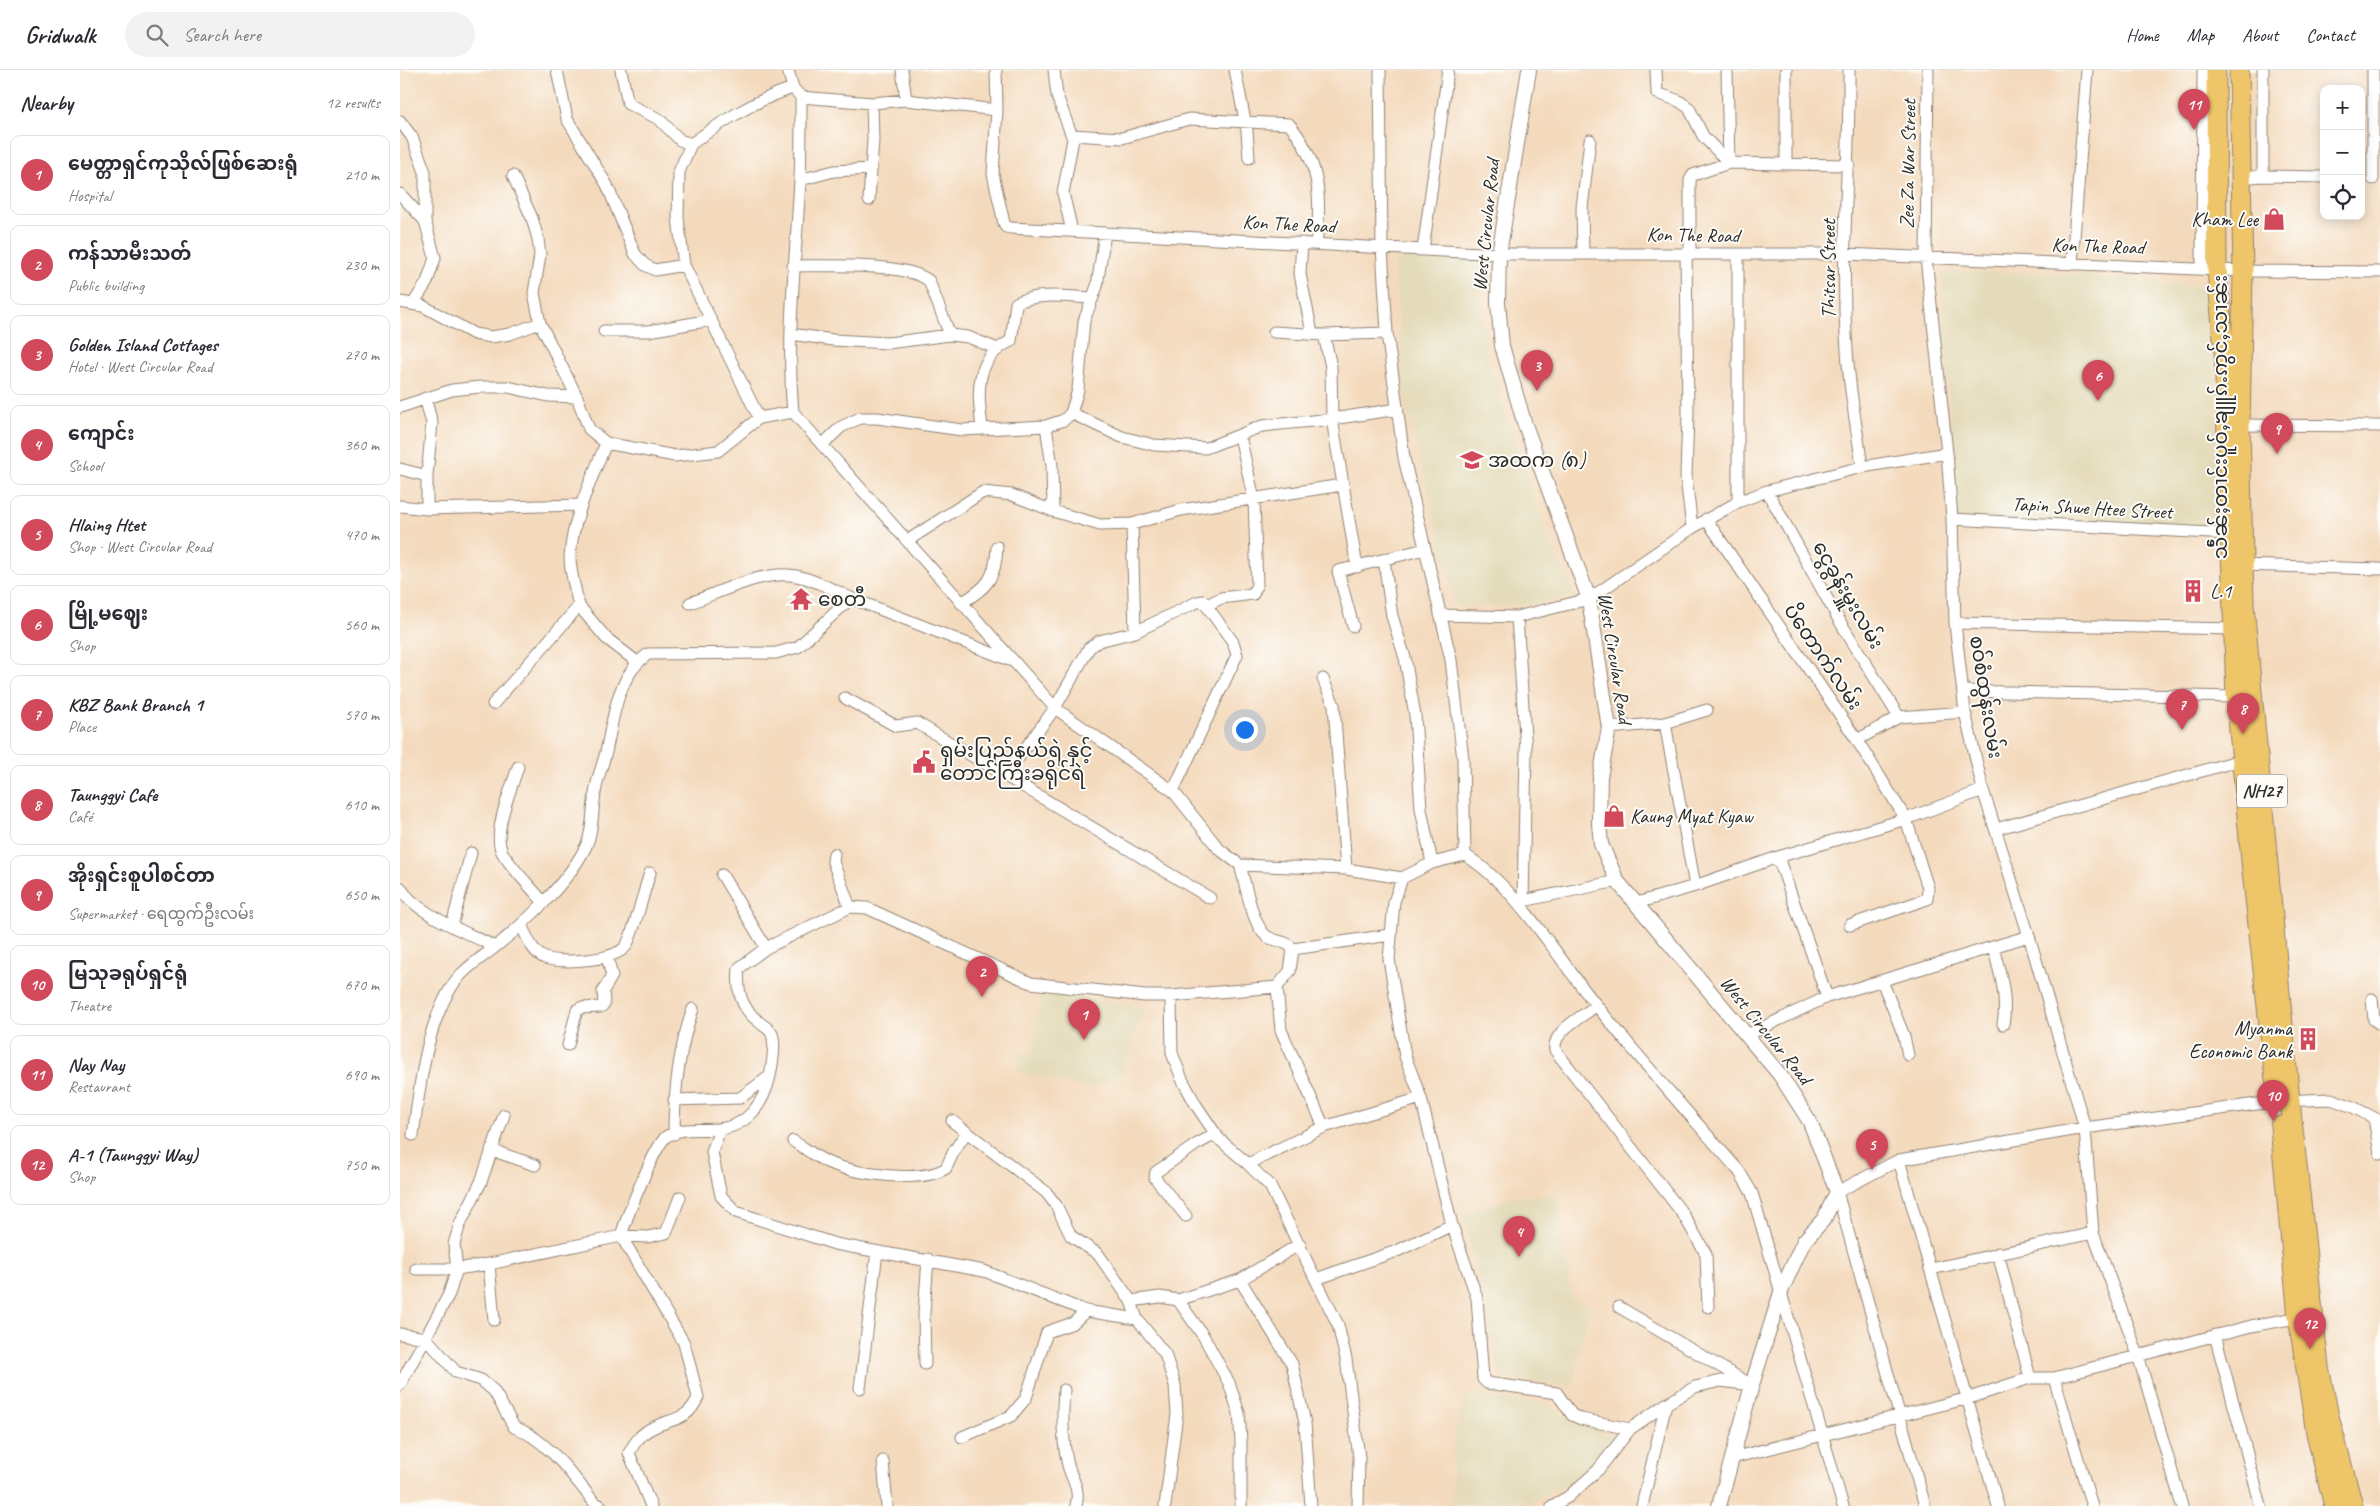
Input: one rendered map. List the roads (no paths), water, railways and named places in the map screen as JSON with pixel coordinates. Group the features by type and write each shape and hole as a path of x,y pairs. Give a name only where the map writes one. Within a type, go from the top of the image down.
{"highway":[{"name":"သဵႅၼ်ႈတၢင်းပူဝ်ႇၶျူၵ်ႉဢွင်ႇသၢၼ်း","path":"2216,70 2210,269 2224,350 2229,534 2244,605 2284,1101 2316,1433 2334,1506"},
{"name":"သဵႅၼ်ႈတၢင်းပူဝ်ႇၶျူၵ်ႉဢွင်ႇသၢၼ်း","path":"2239,70 2243,271 2237,565 2232,629 2241,760 2284,1101"},
{"name":"သဵႅၼ်ႈတၢင်းပူဝ်ႇၶျူၵ်ႉဢွင်ႇသၢၼ်း","path":"2306,1316 2354,1506"}],"street":[{"path":"557,70 567,119 607,185 634,254 645,265 655,270 684,265"},
{"path":"621,70 628,104 659,119 680,140 691,144"},
{"path":"788,70 797,92 800,180 790,334 790,375 793,412 1055,708 1173,792 1219,849 1240,865 1346,869 1402,878 1432,863 1465,855 1483,866 1520,901 1596,1006 1738,1171 1756,1199 1843,1506"},
{"path":"902,70 906,100"},
{"path":"758,418 684,265 678,218 679,172 691,144 735,113 772,94 797,92 872,103 906,100 997,110 996,70"},
{"path":"1054,70 1057,96 1072,135 1071,154 1063,193 1072,231"},
{"path":"1235,70 1246,120 1249,158"},
{"path":"1380,70 1382,247 1387,333 1404,458 1451,660 1463,758 1465,855"},
{"path":"1423,250 1448,70"},
{"name":"West Circular Road","path":"1528,70 1499,254 1498,303 1502,346 1524,422 1589,599 1609,728 1600,777 1599,823 1601,844 1617,881 1780,1075 1810,1122 1837,1192"},
{"path":"1656,70 1657,93 1680,101 1689,108 1703,136 1729,163"},
{"path":"1727,70 1729,163"},
{"path":"1786,70 1786,163"},
{"name":"Thitsar Street","path":"1849,70 1849,165 1844,254 1846,351 1862,467"},
{"name":"Zee Za War Street","path":"1926,258 1928,70"},
{"path":"2072,264 2087,70"},
{"path":"2203,70 2210,269"},
{"path":"2263,70 2263,176"},
{"path":"2371,179 2372,70"},
{"path":"870,200 872,103"},
{"name":"Kon The Road","path":"997,110 993,174 1006,227 1499,254 1688,252 1738,255 1844,254 2243,271 2380,272"},
{"path":"1072,135 1122,138 1190,119 1214,122 1246,120 1289,124 1311,159 1318,188 1320,214 1316,244"},
{"path":"400,121 412,137 425,172 425,221 436,258 427,282 413,304"},
{"path":"1583,254 1582,208 1590,140"},
{"path":"1692,528 1686,477 1690,180 1693,175 1729,163 1849,165"},
{"path":"800,180 834,171 871,169"},
{"path":"513,176 532,218 538,239 540,255 534,293 540,323 577,397 589,429 606,443 675,456 718,451 758,418 793,412"},
{"path":"2240,178 2263,176 2320,177"},
{"path":"400,194 425,221"},
{"path":"822,445 840,427 860,418 877,418 939,428 1046,426 1064,420 1071,413 1078,390 1084,321 1098,286 1105,233"},
{"path":"1302,243 1300,274 1318,334 1331,367 1332,419 1357,567"},
{"path":"1738,255 1738,502"},
{"name":"စဝ်စံထွန်းလမ်း","path":"1926,258 1947,453 1952,519 1955,623 1966,712 1984,790 2085,1128 2093,1233 2138,1355 2182,1506"},
{"path":"793,266 893,270 922,275 929,281 950,335"},
{"path":"982,428 978,390 985,366 995,348 1011,341 1016,303 1024,299 1042,297 1093,298"},
{"path":"400,302 423,306 474,334 492,336 510,334 540,323"},
{"path":"604,331 649,331 711,320"},
{"path":"1274,332 1318,334 1387,333"},
{"path":"790,334 833,340 888,343 950,335 968,337 995,348"},
{"path":"400,407 452,390 480,387 508,387 548,396 577,397"},
{"path":"425,398 432,423 427,476 427,509"},
{"path":"1071,413 1122,437 1154,445 1206,448 1262,426 1332,419 1398,409"},
{"path":"2240,425 2380,426 2380,432"},
{"path":"1046,426 1052,466 1053,511"},
{"path":"1207,605 1221,598 1253,594 1254,591 1257,538 1254,500 1240,436"},
{"path":"606,443 581,506 570,558 579,606 606,638 637,662"},
{"path":"1440,615 1517,618 1589,599 1692,528 1738,502 1767,491 1862,467 1947,453"},
{"path":"400,469 427,476"},
{"path":"907,541 983,492 1012,495 1053,511 1100,525 1132,524 1181,510 1342,485"},
{"name":"ငွေခွန်းမှူးလမ်း","path":"1767,491 1839,620 1900,717"},
{"path":"400,506 427,509 581,506"},
{"name":"ပိတောက်လမ်း","path":"1706,519 1857,740 1906,819 1928,888 1927,899 1923,902 1850,925"},
{"name":"Tapin Shwe Htee Street","path":"1952,519 2229,534"},
{"path":"1132,524 1134,632"},
{"path":"961,603 981,591 988,583 997,559 997,546"},
{"path":"1353,626 1338,571 1425,549"},
{"path":"1384,560 1392,616 1405,658 1415,715 1421,809 1432,863"},
{"path":"2237,565 2380,568"},
{"path":"690,603 765,576 788,574 802,577 1013,662"},
{"path":"413,1135 420,1082 435,1024 452,985 465,970 521,925 544,902 579,860 588,842 596,787 622,683 637,662 648,654 776,653 789,650 798,647 851,598"},
{"path":"1005,776 1055,708 1089,648 1099,641 1134,632 1197,602 1203,601 1233,642 1237,655 1173,792"},
{"path":"493,704 579,606"},
{"path":"1517,618 1526,751 1520,901"},
{"path":"1955,623 2232,629"},
{"path":"1323,679 1334,705 1346,869"},
{"path":"1963,691 2236,697"},
{"path":"845,698 896,726 918,722 1210,898"},
{"path":"1609,728 1665,724 1707,710"},
{"path":"1857,740 1900,717 1966,712"},
{"path":"1665,724 1695,886"},
{"path":"1996,829 2241,760"},
{"path":"518,766 500,829 499,841 502,852 544,902"},
{"path":"1637,904 1778,857 1906,819 1984,790"},
{"path":"452,925 471,853"},
{"path":"834,854 833,862 850,908"},
{"path":"1778,857 1827,997"},
{"path":"1240,865 1260,930 1268,938 1283,942 1293,949 1390,935"},
{"path":"521,925 532,947 546,959 599,959 614,955 626,946 650,873"},
{"path":"722,875 766,948"},
{"path":"1402,878 1394,902 1389,959 1405,1056 1421,1098 1452,1225 1477,1298 1483,1379 1487,1383 1557,1393 1572,1415 1581,1419 1630,1429"},
{"path":"1520,901 1617,881"},
{"path":"400,887 404,895 418,906 495,947"},
{"path":"621,1236 647,1170 666,1137 688,1128 720,1129 750,1118 759,1106 770,1076 772,1033 748,1013 740,997 739,968 766,948 850,908 868,908 1032,983 1145,996 1171,996 1277,987"},
{"path":"1747,1035 1827,997 2029,936"},
{"path":"1993,947 2002,982 2005,1013 2003,1024"},
{"path":"1293,949 1290,971 1277,987 1281,1030 1324,1126"},
{"path":"568,1045 577,1010 580,1008 601,1008 604,1004 603,991 612,976 607,957"},
{"path":"1882,981 1904,1036 1908,1055"},
{"path":"1171,996 1172,1052 1196,1105 1216,1134 1270,1186 1338,1325 1346,1359 1359,1457 1358,1506"},
{"path":"2372,999 2374,1020 2380,1024"},
{"path":"1596,1006 1558,1035 1554,1044 1556,1050 1683,1214 1706,1254 1708,1307"},
{"path":"674,1134 674,1100 688,1025 693,1010"},
{"path":"674,1100 740,1098 770,1076"},
{"path":"1248,1164 1324,1126 1421,1098"},
{"path":"1719,1506 1752,1385 1782,1289 1804,1241 1824,1219 1837,1192 1900,1160 2085,1128 2284,1101 2331,1099 2377,1119 2380,1154"},
{"path":"400,1385 449,1294 457,1269 454,1244 460,1224 481,1182 504,1115"},
{"path":"952,1121 1046,1192 1056,1205 1071,1236 1098,1254 1131,1301 1137,1319 1165,1354 1175,1385 1177,1414 1165,1506"},
{"path":"720,1129 712,1152 721,1196 736,1212 835,1244 984,1270 1086,1311 1137,1319"},
{"path":"793,1141 829,1163 882,1176 923,1176 946,1168 966,1133"},
{"path":"1186,1216 1155,1178 1156,1172 1190,1148 1216,1134"},
{"path":"491,1150 535,1165"},
{"path":"1900,1160 1969,1398 1998,1506"},
{"path":"1837,1192 1925,1506"},
{"path":"416,1269 457,1269 621,1236 648,1237 666,1233 680,1197"},
{"path":"1316,1279 1397,1251 1452,1225"},
{"path":"1931,1269 2093,1233"},
{"path":"621,1236 684,1343 698,1397 689,1414 647,1431 636,1440 629,1453 651,1506"},
{"path":"1131,1301 1160,1298 1178,1300 1240,1280 1300,1244"},
{"path":"860,1388 877,1252"},
{"path":"1998,1253 2030,1378"},
{"path":"925,1364 924,1313 928,1259"},
{"path":"489,1264 494,1320"},
{"path":"1240,1280 1292,1364 1305,1423 1311,1506"},
{"path":"1178,1300 1204,1337 1230,1383 1236,1405 1241,1441 1241,1506"},
{"path":"1619,1307 1752,1385"},
{"path":"962,1437 1011,1416 1026,1398 1047,1332 1073,1323 1086,1311"},
{"path":"1732,1458 1969,1398 2030,1378 2054,1378 2215,1335 2306,1316"},
{"path":"400,1334 426,1338 456,1372 481,1380 494,1391 514,1427 526,1432 562,1463 594,1502 601,1506"},
{"path":"2215,1335 2261,1506"},
{"path":"2054,1378 2092,1506"},
{"path":"1552,1506 1568,1497 1598,1470 1630,1429 1666,1404 1695,1387 1721,1381 1752,1385"},
{"path":"1064,1390 1061,1427 1067,1464 1077,1485 1079,1496 1076,1506"},
{"path":"1642,1506 1666,1404"},
{"path":"883,1461 887,1506"}],"place":[{"name":"Nay Nay","path":"2194,130"},
{"name":"Kham Lee","path":"2274,219"},
{"name":"Golden Island Cottages","path":"1537,391"},
{"name":"မြို့မဈေး","path":"2098,401"},
{"name":"အိုးရှင်းစူပါစင်တာ","path":"2277,454"},
{"name":"အထက (၈)","path":"1472,460"},
{"name":"L.1","path":"2193,591"},
{"name":"စေတီ","path":"801,599"},
{"name":"KBZ Bank Branch 1","path":"2182,730"},
{"name":"Taunggyi Cafe","path":"2243,734"},
{"name":"ရှမ်းပြည်နယ်ရဲ နှင့် တောင်ကြီးခရိုင်ရဲ","path":"924,762"},
{"name":"Kaung Myat Kyaw","path":"1614,816"},
{"name":"ကန်သာမီးသတ်","path":"982,997"},
{"name":"Myanma Economic Bank","path":"2308,1039"},
{"name":"မေတ္တာရှင်ကုသိုလ်ဖြစ်ဆေးရုံ","path":"1084,1040"},
{"name":"မြသုခရုပ်ရှင်ရုံ","path":"2273,1121"},
{"name":"Hlaing Htet","path":"1872,1170"},
{"name":"ကျောင်း","path":"1519,1257"},
{"name":"A-1 (Taunggyi Way)","path":"2310,1349"}]}
